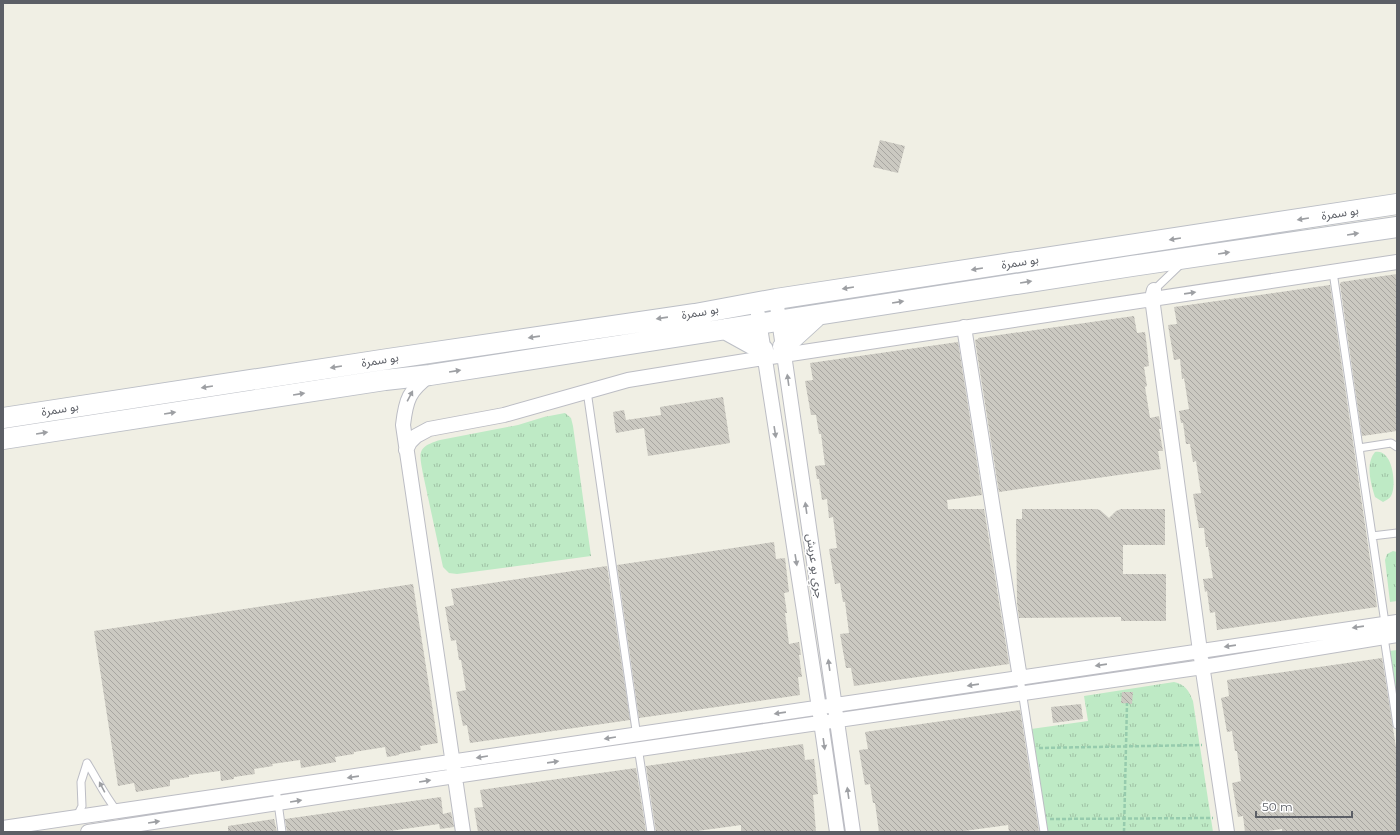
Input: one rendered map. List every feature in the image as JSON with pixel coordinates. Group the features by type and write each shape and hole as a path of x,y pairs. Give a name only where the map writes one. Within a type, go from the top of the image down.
{"street":[{"name":"بو سمرة","path":"3,418 388,358 695,314 756,302 1397,204"},
{"name":"بو سمرة","path":"3,439 385,380 430,375 1124,267 1397,227"},
{"path":"406,450 410,442 416,436 428,429 504,415 628,380 763,354 964,327 1153,294 1333,272 1397,262"},
{"path":"1153,294 1200,651 1227,832"},
{"name":"جري بو عريش","path":"776,299 769,322 763,354 837,832"},
{"name":"جري بو عريش","path":"756,302 769,322 783,351 854,832"},
{"path":"783,351 818,314"},
{"path":"964,327 1020,678"},
{"path":"725,329 763,354"},
{"path":"430,375 418,384 410,393 405,406 402,425 463,832"},
{"path":"3,828 1200,651 1391,629"},
{"path":"88,832 455,776 1203,667 1391,629"}],"lane":[{"path":"1153,294 1186,258"},
{"path":"1333,272 1372,536 1391,629 1397,725"},
{"path":"587,391 651,832"},
{"path":"1359,448 1390,443 1397,447"},
{"path":"1372,536 1397,533"},
{"path":"1020,678 1044,832"},
{"path":"77,816 82,806 81,782 87,763 117,811"},
{"path":"276,788 282,832"}],"path":[{"path":"1124,832 1127,703"},
{"path":"1031,748 1214,744"},
{"path":"1042,819 1225,818"}],"green space":[{"path":"565,413 571,418 573,426 591,556 457,574 449,573 443,567 423,474 421,451 423,448 440,440 518,425 544,417"},
{"path":"1375,452 1381,452 1386,456 1392,469 1394,484 1393,491 1391,496 1383,502 1375,497 1370,474 1370,462"},
{"path":"1393,551 1397,552 1397,601 1390,602 1385,560 1387,554"},
{"path":"1397,650 1397,706 1389,651"},
{"path":"1174,682 1181,684 1186,688 1193,701 1213,832 1047,832 1031,729 1088,721 1084,696"}],"building":[{"path":"880,140 905,146 898,173 873,167"},
{"path":"1397,274 1397,431 1362,436 1340,284 1341,282"},
{"path":"1330,285 1377,607 1217,630 1215,612 1210,613 1207,591 1205,592 1203,579 1213,578 1208,547 1206,547 1204,528 1199,528 1193,494 1201,493 1196,461 1193,462 1190,444 1186,444 1183,423 1181,423 1179,411 1189,409 1184,378 1182,379 1180,359 1174,360 1168,325 1177,324 1174,307"},
{"path":"1134,316 1137,333 1145,332 1149,366 1144,367 1147,386 1145,387 1150,418 1159,416 1161,429 1159,429 1163,451 1158,451 1161,469 999,492 975,340 978,338"},
{"path":"958,342 982,495 947,500 948,509 984,509 1009,664 854,686 851,668 846,668 840,634 849,633 845,602 843,602 840,583 835,584 829,549 837,548 833,517 829,518 827,499 822,500 819,479 817,479 815,466 825,465 821,434 819,434 816,415 811,415 805,381 813,380 810,363"},
{"path":"723,397 730,443 648,456 644,428 616,433 613,412 624,410 626,420 661,415 660,407"},
{"path":"1022,509 1096,509 1100,510 1109,518 1116,511 1121,509 1165,509 1165,545 1123,545 1123,574 1166,574 1166,621 1121,621 1121,617 1019,618 1017,603 1016,519 1022,519"},
{"path":"774,542 776,559 785,558 789,592 784,593 787,613 785,613 789,644 799,642 802,677 798,677 800,695 639,718 617,565"},
{"path":"607,566 630,720 470,743 467,725 463,726 456,692 466,690 461,660 459,660 456,640 451,641 445,607 454,605 451,589"},
{"path":"413,584 438,743 420,746 421,750 387,757 385,747 354,752 354,754 335,757 336,762 301,768 300,760 272,764 273,766 254,769 255,774 234,777 234,779 221,781 220,771 189,775 189,777 170,780 170,786 136,792 134,783 118,786 94,631"},
{"path":"1382,658 1397,754 1397,832 1282,832 1282,829 1260,832 1245,832 1243,816 1238,817 1232,783 1241,781 1237,751 1235,751 1232,731 1227,732 1221,698 1229,696 1227,680"},
{"path":"1122,692 1133,692 1132,704 1121,703"},
{"path":"1081,704 1083,719 1053,723 1051,707"},
{"path":"1020,710 1039,832 1009,832 1008,825 957,832 879,832 875,803 873,803 870,784 865,785 859,750 868,749 865,732"},
{"path":"803,744 805,760 814,759 818,794 813,795 816,832 741,832 741,825 690,832 656,832 646,766"},
{"path":"636,768 646,832 478,832 474,808 483,807 480,790"},
{"path":"441,797 443,814 451,812 454,827 440,829 439,824 383,832 287,832 285,819"},
{"path":"274,819 277,832 228,832 228,826"}]}
